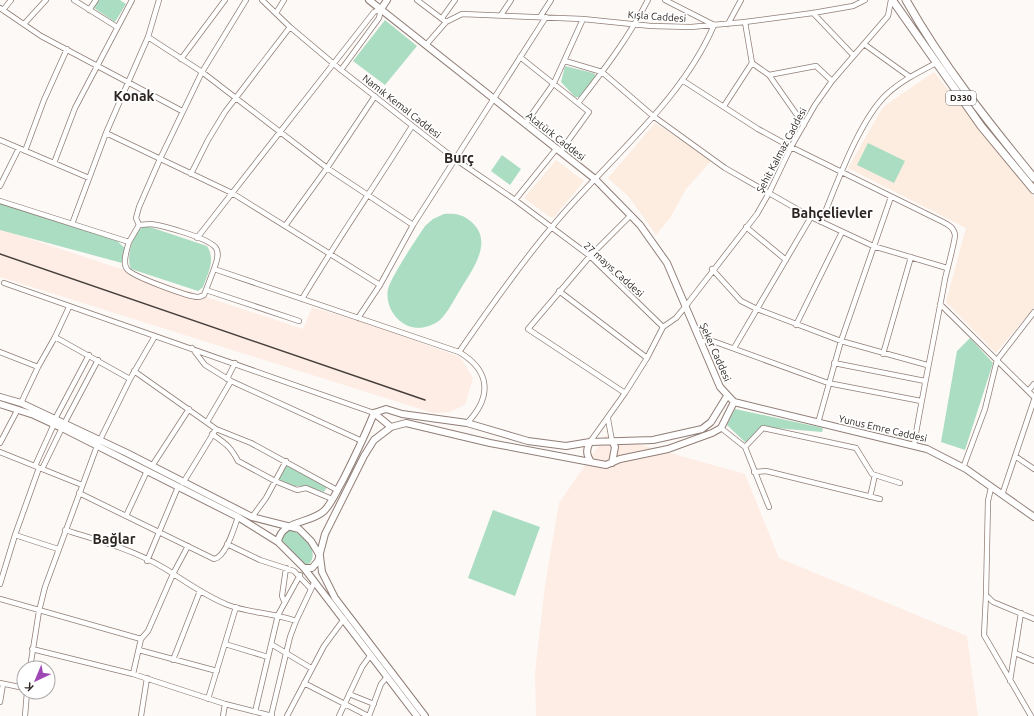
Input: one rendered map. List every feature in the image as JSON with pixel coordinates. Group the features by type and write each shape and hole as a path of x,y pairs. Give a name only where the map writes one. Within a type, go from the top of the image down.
{"highway":[{"name":"D330","path":"893,0 981,126 1034,190"},
{"name":"D330","path":"906,0 923,30 989,123 1034,178"}],"main road":[{"name":"Atatürk Caddesi","path":"369,0 595,179 645,231 667,264 685,307"},
{"path":"381,9 388,0"},
{"name":"Şeker Caddesi","path":"685,307 720,387 734,402"},
{"path":"374,413 386,410 402,414 467,423 528,441 566,446 590,442 653,440 702,429 711,422 727,396"},
{"path":"0,397 98,443 152,466 181,485 238,517 278,542 304,568 417,716"},
{"path":"304,568 312,568 315,566 320,556 325,534 364,456 374,440 391,427 406,423 490,443 606,465 620,458 668,448 712,433 721,428 734,402"},
{"name":"Yunus Emre Caddesi","path":"734,402 914,445 946,457 1034,517"},
{"path":"0,404 20,406"},
{"path":"374,413 391,427"},
{"path":"278,542 281,532 288,526 316,517 324,511 337,490 362,441 374,413"},
{"path":"612,441 615,447 612,463"},
{"path":"590,442 586,449 587,455 591,462"},
{"path":"98,443 147,471 252,517 299,529 311,541 320,556 322,572 335,598 425,716"}],"street":[{"path":"11,0 2,9 24,24 96,66 130,82 182,111"},
{"path":"24,24 46,0"},
{"path":"74,0 118,27"},
{"path":"89,10 96,0"},
{"path":"54,163 75,108 132,0"},
{"path":"72,224 106,133 130,82 148,37 159,0"},
{"path":"182,59 225,0"},
{"path":"138,225 150,224 197,238 216,248 218,252 214,269 204,295 199,297 179,292 133,274 126,269 125,263 128,242 138,225 136,218 160,159 182,111 202,72 246,0"},
{"name":"Namık Kemal Caddesi","path":"262,0 290,27 341,70 455,159 515,200 551,228"},
{"path":"276,13 284,0"},
{"path":"417,0 444,20"},
{"path":"426,45 444,20 455,0"},
{"path":"501,15 511,0"},
{"path":"540,17 551,0"},
{"path":"578,103 602,72 635,24 648,0"},
{"path":"459,352 551,228 652,116 697,60 714,25 665,0"},
{"path":"728,24 741,0"},
{"name":"Kışla Caddesi","path":"444,20 462,14 501,15 692,27 745,22 853,6 865,0"},
{"name":"Şehit Kalmaz Caddesi","path":"663,327 676,318 712,269 746,227 769,193 791,148 832,81 888,16 893,0"},
{"path":"197,238 374,12 381,9"},
{"path":"341,70 379,18 381,9"},
{"path":"813,12 854,55"},
{"path":"358,318 380,285 413,225 546,17"},
{"path":"525,124 554,83 565,62 583,19"},
{"path":"724,106 752,63 745,22"},
{"path":"191,174 208,140 236,97 290,27"},
{"path":"148,37 202,72 327,168 413,225"},
{"path":"864,44 910,77"},
{"path":"25,151 44,100 67,49"},
{"path":"515,200 559,150 589,112 520,57"},
{"path":"565,62 602,72 652,116 725,168 811,217 874,246 947,268"},
{"path":"752,63 769,75 804,125"},
{"path":"821,222 842,172 875,109 887,94 910,77 936,63"},
{"path":"769,75 816,66 832,81"},
{"path":"682,80 791,148 951,226 955,237 927,365 914,445"},
{"path":"285,226 327,168 375,96"},
{"path":"302,299 329,253 369,195 412,126"},
{"path":"106,133 232,193 380,285"},
{"path":"0,140 89,178"},
{"path":"0,186 19,148"},
{"path":"818,423 841,341 891,197"},
{"path":"0,201 128,242"},
{"path":"625,393 528,329 590,256 630,215"},
{"path":"734,348 811,217"},
{"path":"746,227 786,260"},
{"name":"27 mayıs Caddesi","path":"551,228 590,256 663,327"},
{"path":"796,325 842,232"},
{"path":"883,354 911,257"},
{"path":"214,269 459,352 471,360 481,373 485,385 479,410 467,423"},
{"path":"712,269 740,301 757,309 841,341 883,354 927,365"},
{"path":"4,283 374,413"},
{"path":"206,290 299,321"},
{"path":"559,291 647,358"},
{"path":"940,304 1034,398 1002,495"},
{"path":"0,443 69,307"},
{"path":"963,468 985,409 997,360 1034,312"},
{"path":"590,442 608,419 625,393 647,358 663,327"},
{"path":"31,660 39,610 58,549 98,443 134,371 156,336"},
{"path":"55,337 130,379"},
{"path":"700,342 710,340 828,383 922,401"},
{"path":"192,348 205,365 229,380 362,441"},
{"path":"0,352 38,367"},
{"path":"0,584 14,535 54,422 89,355"},
{"path":"39,467 63,426 98,360"},
{"path":"206,422 229,380 235,363"},
{"path":"834,363 925,381"},
{"path":"134,371 216,429 251,443 337,490"},
{"path":"1028,391 1034,384"},
{"path":"152,466 189,409"},
{"path":"608,419 612,441"},
{"path":"721,428 744,447 769,506"},
{"path":"744,447 762,428 835,443 856,448 872,474 900,483"},
{"path":"147,560 158,532 181,485 216,429"},
{"path":"212,434 236,453 238,461 275,482 297,490 306,488 332,499"},
{"path":"0,452 82,485"},
{"path":"1014,456 1034,469"},
{"path":"252,517 266,498 286,461"},
{"path":"126,516 147,471"},
{"path":"754,472 766,471 880,499"},
{"path":"870,497 875,475"},
{"path":"991,488 988,501 984,635 1031,716"},
{"path":"79,493 214,559 218,558 227,544 238,517"},
{"path":"65,530 109,543 147,560 164,568 200,591 236,607 278,614 296,621"},
{"path":"14,535 58,549"},
{"path":"227,544 260,560 286,568 300,575 311,589"},
{"path":"133,674 141,639 148,631 173,575 188,546"},
{"path":"284,601 282,596 286,568"},
{"path":"255,712 278,614 300,575"},
{"path":"32,649 133,674 208,699 271,716 286,652 296,621 314,583"},
{"path":"174,660 200,591"},
{"path":"986,595 994,602 1034,619"},
{"path":"0,599 141,639"},
{"path":"208,699 236,607"},
{"path":"1010,682 1021,613"},
{"path":"287,716 324,646 344,620"},
{"path":"225,644 268,657"},
{"path":"271,644 312,668"},
{"path":"139,650 217,671"},
{"path":"1015,653 1034,661"},
{"path":"339,716 362,667 370,656"},
{"path":"304,683 369,716 381,684 387,677"},
{"path":"141,716 147,678"},
{"path":"0,702 1,683 16,686"},
{"path":"349,694 374,704"},
{"path":"25,716 26,700"},
{"path":"223,716 225,704"}],"shaded area":[{"path":"934,72 1034,197 1034,307 996,353 946,302 966,228 848,168 883,107"},
{"path":"655,123 712,160 686,189 670,218 656,235 629,197 608,178"},
{"path":"556,160 584,181 554,217 550,217 524,198"},
{"path":"0,229 303,329 312,307 383,329 460,357 473,378 465,405 450,412 433,413 0,277"},
{"path":"606,435 745,474 779,558 967,636 978,716 536,716 535,672 545,585 559,503"}],"green space":[{"path":"99,0 120,0 126,4 115,22 94,8"},
{"path":"385,20 417,46 385,85 353,61"},
{"path":"565,66 596,75 580,97 575,97 561,82"},
{"path":"868,143 905,161 894,183 857,165"},
{"path":"502,155 521,169 510,185 491,171"},
{"path":"0,202 117,241 126,249 122,263 0,230"},
{"path":"444,214 463,216 477,228 481,237 479,255 448,310 440,320 425,327 416,328 408,326 395,316 389,306 387,295 388,289 399,267 425,226 433,219"},
{"path":"147,226 207,246 210,251 211,261 209,272 203,287 198,291 131,269 129,255 133,239 137,230"},
{"path":"970,338 993,363 965,450 941,442 957,351"},
{"path":"735,409 823,428 822,432 763,427 746,443 727,425"},
{"path":"287,464 327,487 324,492 306,486 293,486 278,479"},
{"path":"493,510 540,527 515,596 468,578"},
{"path":"288,530 299,534 312,549 312,560 308,565 303,564 281,539"}],"railway":[{"path":"0,254 425,400"}],"district":[{"name":"Konak","path":"134,96"},
{"name":"Burç","path":"459,158"},
{"name":"Bahçelievler","path":"832,213"},
{"name":"Bağlar","path":"114,539"}]}
